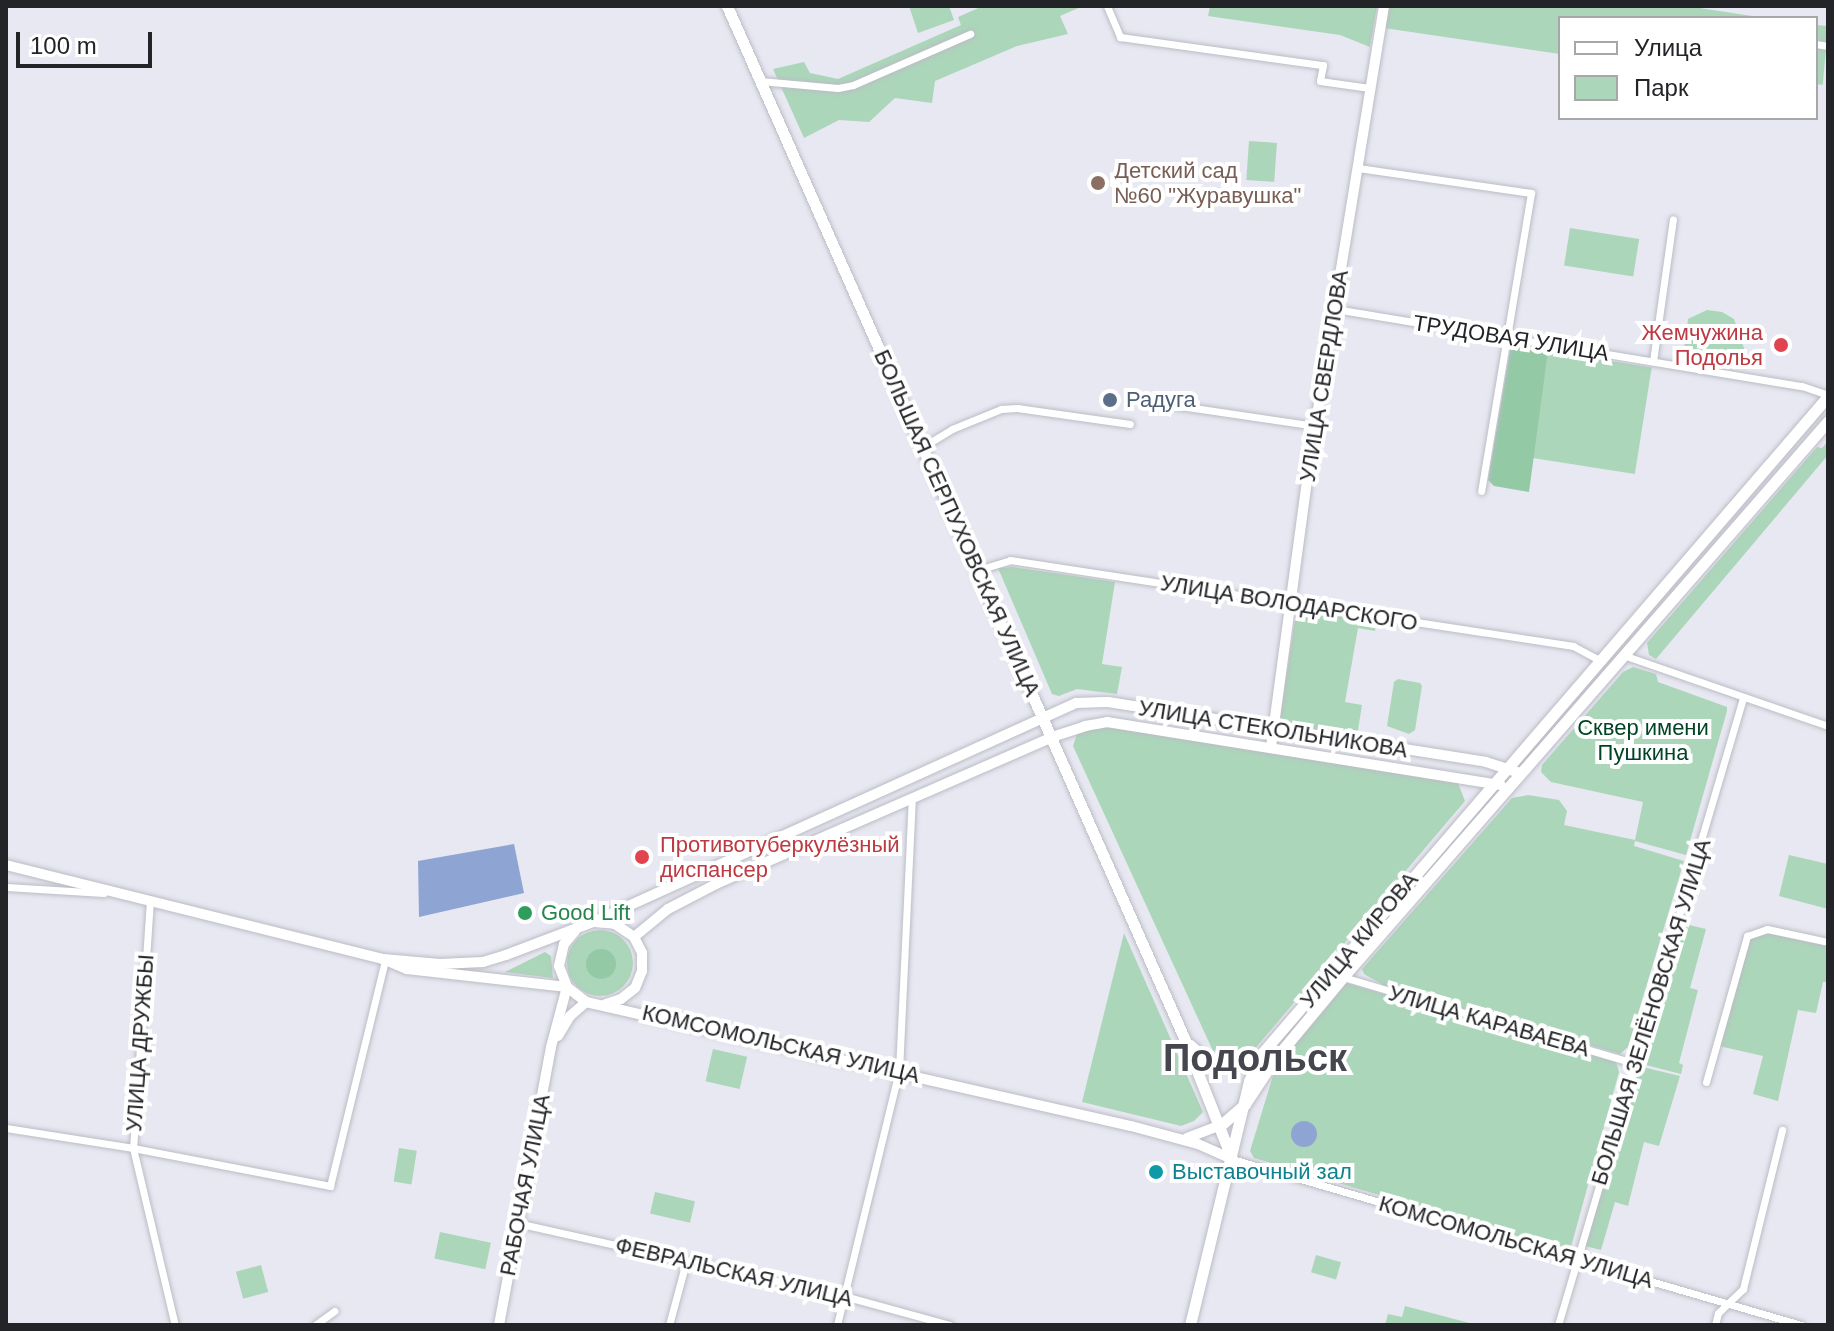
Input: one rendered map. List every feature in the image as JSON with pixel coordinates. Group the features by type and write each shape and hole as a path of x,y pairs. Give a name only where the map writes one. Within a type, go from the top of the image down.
{"main road":[{"name":"БОЛЬШАЯ СЕРПУХОВСКАЯ УЛИЦА","path":"727,6 1185,1040 1232,1159"},
{"name":"УЛИЦА СВЕРДЛОВА","path":"1271,747 1316,426 1384,6"},
{"name":"УЛИЦА КИРОВА","path":"1245,1104 1249,1081 1263,1052 1828,395"},
{"name":"УЛИЦА КИРОВА","path":"1245,1104 1274,1060 1343,977 1828,421"},
{"path":"1744,492 1754,494 1755,504"},
{"path":"1609,648 1623,655"},
{"name":"УЛИЦА СТЕКОЛЬНИКОВА","path":"593,922 1076,703 1108,702 1273,728 1506,767 1520,773"},
{"name":"УЛИЦА СТЕКОЛЬНИКОВА","path":"634,937 658,915 703,891 1052,737 1107,722 1510,786"},
{"path":"1492,784 1520,773"},
{"path":"6,865 384,959 440,964 483,962 593,922 615,924 634,937 642,953 642,971 635,988 621,999 604,1005"},
{"path":"567,987 562,977 560,955 571,935 580,928"},
{"path":"384,959 407,969 446,975 567,987"},
{"name":"КОМСОМОЛЬСКАЯ УЛИЦА","path":"567,987 586,1002 899,1071 1181,1139 1232,1159"},
{"name":"РАБОЧАЯ УЛИЦА","path":"499,1325 552,1044 567,987"},
{"name":"РАБОЧАЯ УЛИЦА","path":"552,1044 570,1016 586,1002"},
{"path":"1185,1040 1205,1059 1215,1063 1246,1065 1263,1052"},
{"path":"1181,1139 1196,1137 1221,1125 1245,1104"},
{"path":"1190,1325 1245,1104"}],"street":[{"path":"1107,6 1120,37 1323,65 1320,81 1370,88"},
{"path":"760,81 838,88 853,85 970,34"},
{"path":"1358,168 1531,193 1481,491"},
{"path":"1653,361 1673,219"},
{"name":"ТРУДОВАЯ УЛИЦА","path":"1335,309 1802,386 1828,395"},
{"path":"1160,403 1316,426"},
{"path":"924,446 952,429 1001,409 1017,408 1130,424"},
{"name":"УЛИЦА ВОЛОДАРСКОГО","path":"978,570 1010,560 1573,646 1599,660"},
{"path":"1623,655 1828,726"},
{"name":"БОЛЬШАЯ ЗЕЛЁНОВСКАЯ УЛИЦА","path":"1558,1325 1743,698"},
{"path":"837,1325 899,1071 912,798"},
{"path":"6,887 123,894"},
{"name":"УЛИЦА ДРУЖБЫ","path":"150,900 133,1148 175,1325"},
{"path":"1706,1082 1747,936 1767,929 1828,942"},
{"path":"6,1128 133,1148 330,1186 384,959"},
{"name":"УЛИЦА КАРАВАЕВА","path":"1343,977 1636,1064"},
{"path":"1715,1325 1718,1313 1743,1289 1782,1130"},
{"name":"КОМСОМОЛЬСКАЯ УЛИЦА","path":"1232,1159 1801,1325"},
{"name":"ФЕВРАЛЬСКАЯ УЛИЦА","path":"517,1223 844,1296 950,1325"},
{"path":"669,1325 686,1262"},
{"path":"315,1325 334,1311"}],"green space":[{"path":"909,6 949,6 954,20 918,33"},
{"path":"983,6 1083,6 1060,16 1068,34 1017,46 935,81 932,103 895,98 869,122 839,120 804,138 773,69 804,62 810,73 838,79 961,25 958,17"},
{"path":"1210,6 1377,6 1370,47 1340,35 1208,16"},
{"path":"1388,6 1687,6 1752,16 1558,16 1558,54 1384,28"},
{"path":"1818,25 1828,26 1823,85 1818,84"},
{"path":"1249,141 1277,143 1274,182 1246,180"},
{"path":"1570,228 1639,239 1633,276 1564,266"},
{"path":"1707,310 1722,312 1734,319 1750,366 1748,369 1683,356 1688,319"},
{"path":"1511,345 1548,351 1529,492 1494,486 1488,480"},
{"path":"1548,351 1652,367 1635,474 1531,458"},
{"path":"1828,441 1828,455 1656,659 1649,655 1647,643 1817,447 1822,448"},
{"path":"1013,567 1115,582 1102,664 1122,667 1117,694 1077,689 1059,696 1052,694 998,568"},
{"path":"1297,606 1377,618 1375,631 1358,628 1345,702 1362,705 1357,736 1291,726 1280,718"},
{"name":"Сквер имени Пушкина","path":"1633,667 1656,674 1658,682 1727,707 1727,711 1686,855 1635,841 1634,846 1684,861 1628,1047 1620,1054 1385,986 1364,974 1362,969 1512,798 1528,795 1559,800 1567,811 1564,825 1635,840 1643,802 1551,782 1541,772 1542,765 1623,672"},
{"path":"1398,679 1422,686 1415,730 1409,734 1387,726 1394,682"},
{"path":"1086,728 1123,728 1458,783 1465,801 1247,1058 1213,1051 1073,746 1077,734"},
{"path":"1789,855 1828,864 1828,909 1779,896"},
{"path":"1681,923 1706,929 1690,988 1698,990 1679,1063 1683,1065 1681,1074 1638,1063"},
{"path":"593,930 607,930 619,935 628,944 633,963 631,976 624,987 607,996 593,996 581,991 572,982 567,970 567,956 572,944 581,935"},
{"path":"1768,931 1828,944 1828,982 1823,982 1816,1013 1798,1010 1778,1101 1753,1094 1763,1056 1719,1046 1748,938"},
{"path":"1124,933 1203,1112 1194,1121 1181,1126 1082,1102"},
{"path":"601,949 612,953 616,964 612,975 601,979 590,975 586,964 590,953"},
{"path":"545,952 551,956 553,978 505,972"},
{"path":"1346,983 1616,1062 1619,1072 1571,1247 1565,1250 1254,1158 1250,1151 1276,1066"},
{"path":"713,1049 747,1057 740,1089 706,1081"},
{"path":"1638,1066 1680,1076 1659,1146 1644,1142 1628,1206 1615,1202 1601,1250 1585,1246"},
{"path":"399,1148 417,1151 411,1184 394,1182"},
{"path":"655,1192 695,1201 690,1223 650,1213"},
{"path":"440,1232 491,1243 485,1269 434,1258"},
{"path":"1316,1255 1341,1262 1336,1279 1311,1272"},
{"path":"261,1265 268,1292 243,1299 236,1272"},
{"path":"1405,1306 1477,1325 1385,1325 1388,1314 1402,1317"}],"water":[{"path":"514,844 524,893 419,917 418,861"},
{"path":"1304,1121 1313,1125 1317,1134 1313,1143 1304,1147 1295,1143 1291,1134 1295,1125"}],"place":[{"name":"Детский сад №60 \"Журавушка\"","path":"1098,183"},
{"name":"Жемчужина Подолья","path":"1781,345"},
{"name":"Радуга","path":"1110,400"},
{"name":"Противотуберкулёзный диспансер","path":"642,857"},
{"name":"Good Lift","path":"525,913"},
{"name":"Выставочный зал","path":"1156,1172"}],"district":[{"name":"Подольск","path":"1255,1059"}]}
